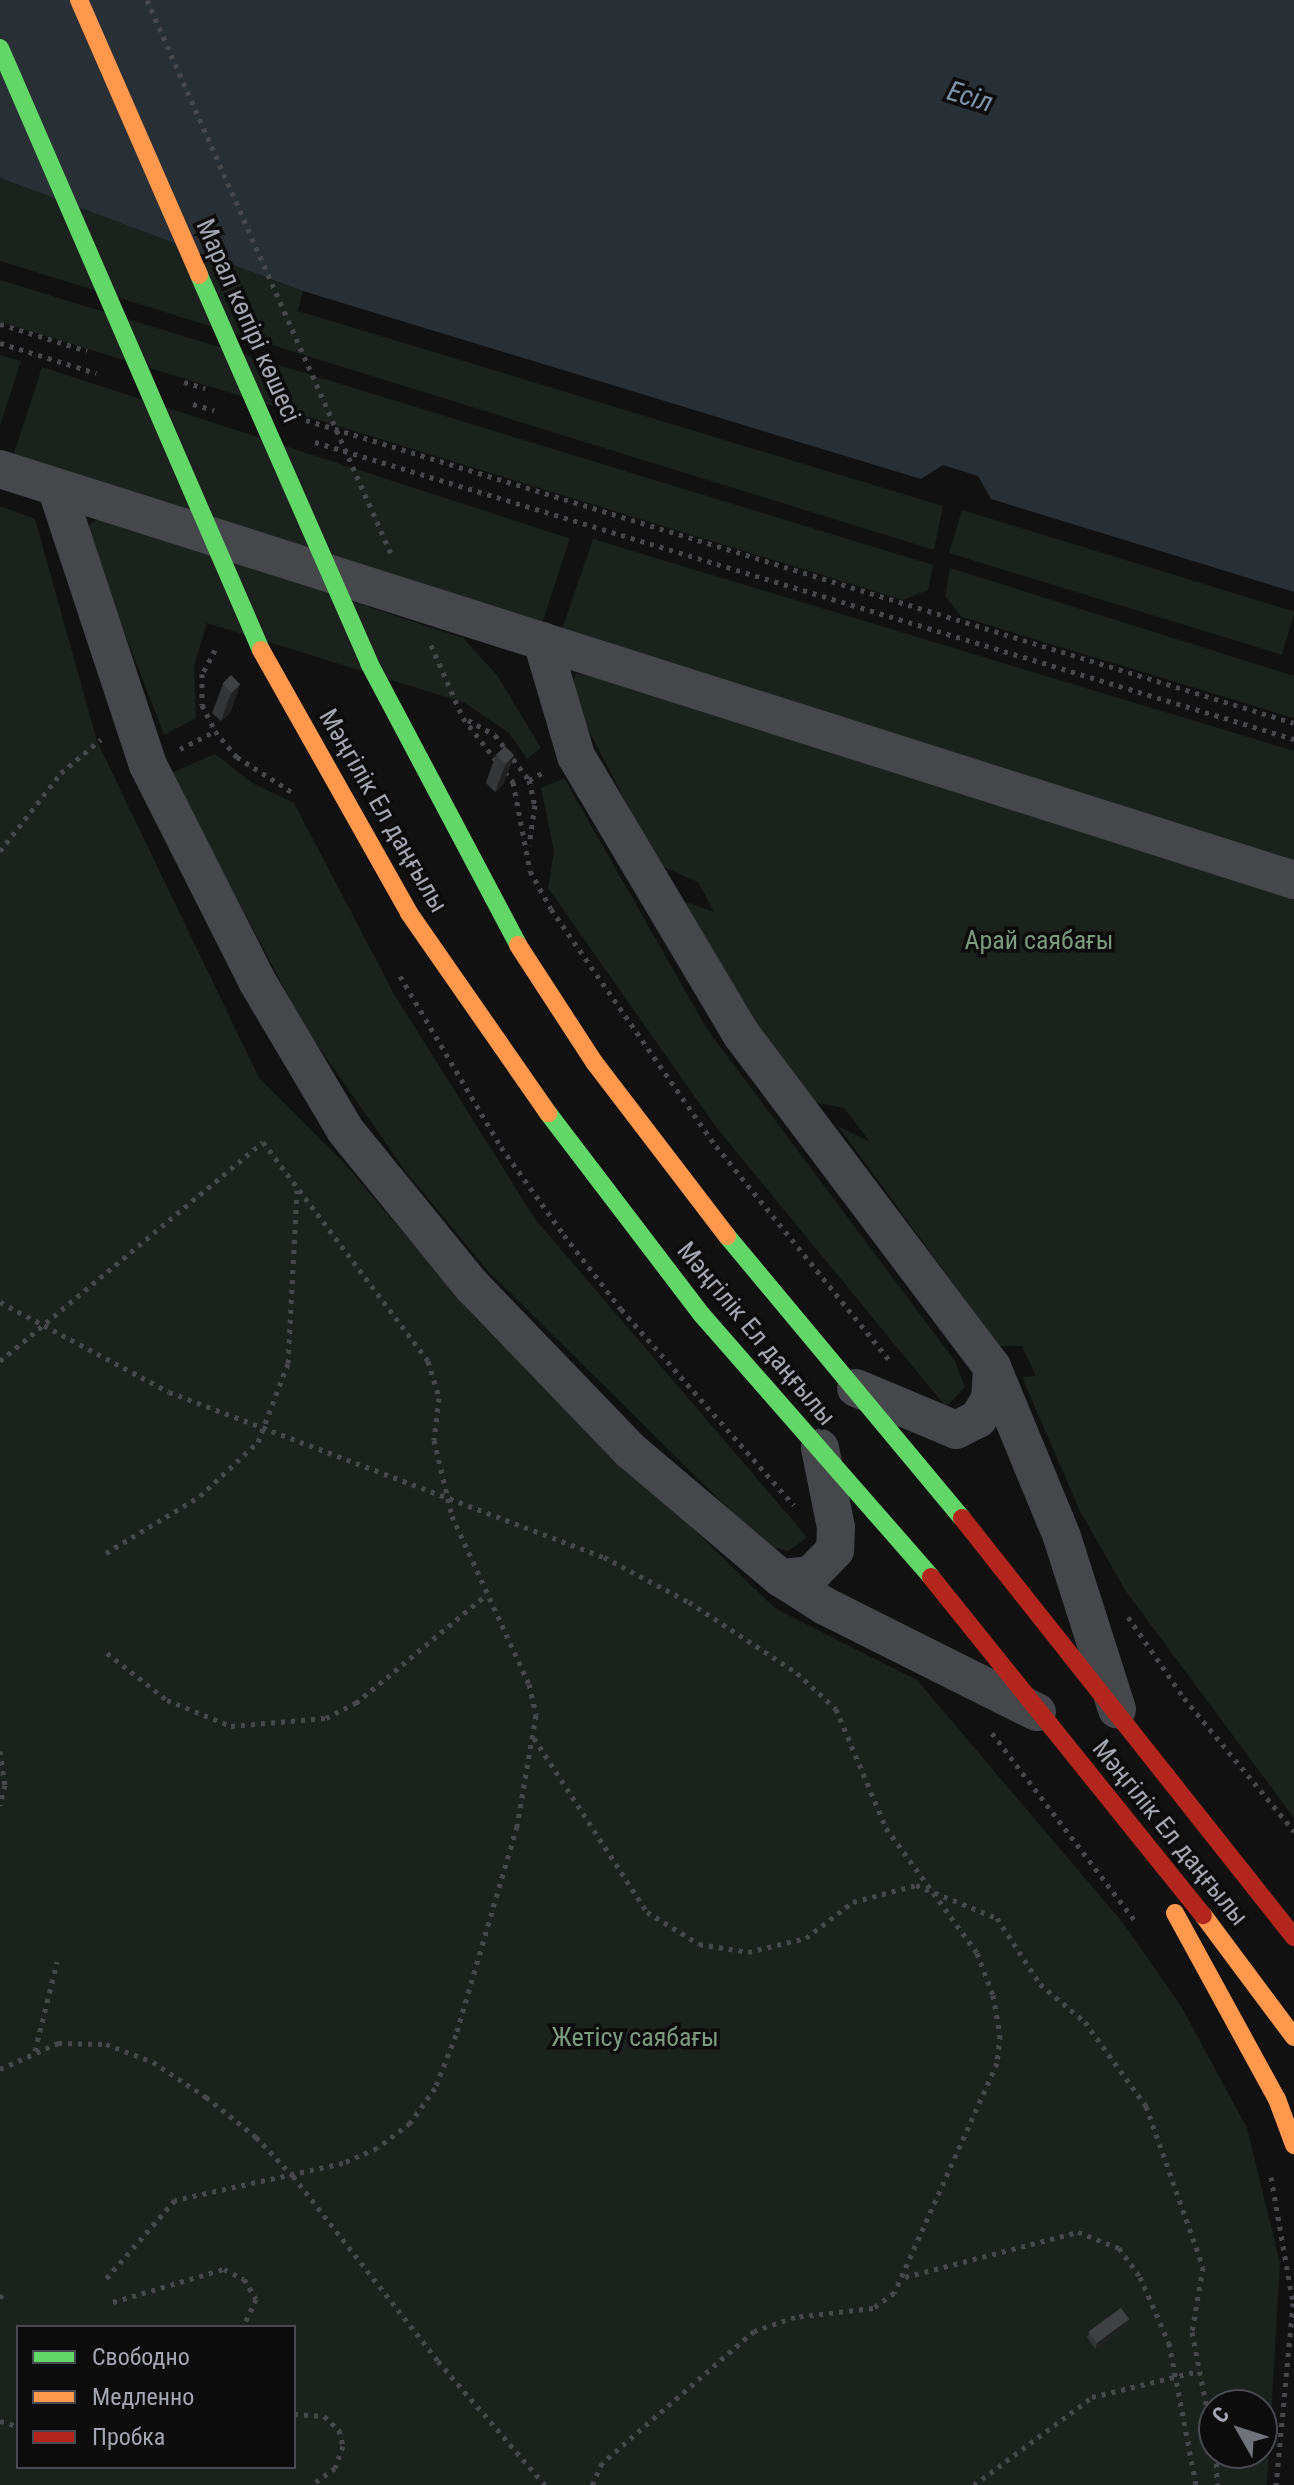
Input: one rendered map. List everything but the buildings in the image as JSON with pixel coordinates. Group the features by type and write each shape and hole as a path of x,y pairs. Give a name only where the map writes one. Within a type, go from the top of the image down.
{"main road":[{"name":"Марал көпірі көшесі","path":"79,0 369,663"},
{"name":"Мәңгілік Ел даңғылы","path":"0,48 243,619 409,913 517,1073 702,1315 820,1448 1046,1717 1294,2037"},
{"name":"Мәңгілік Ел даңғылы","path":"369,663 511,935 594,1062 699,1203 1117,1709 1294,1937"},
{"path":"1148,1751 1271,1875"},
{"path":"1120,1813 1277,2099 1294,2145"}],"street":[{"path":"0,469 1294,880"},
{"path":"56,487 148,765 257,981 345,1130 472,1286 620,1440 760,1566 825,1606 1046,1717"},
{"path":"542,641 576,756 741,1034 992,1367 1062,1537 1117,1709"},
{"path":"852,1386 956,1430 978,1419 990,1399 992,1367"},
{"path":"781,1578 811,1575 835,1550 836,1527 820,1448"}],"path":[{"path":"147,0 394,560"},
{"path":"0,324 100,355"},
{"path":"0,343 109,377"},
{"path":"176,379 222,394"},
{"path":"184,401 228,415"},
{"path":"298,418 1294,723"},
{"path":"303,438 1294,739"},
{"path":"425,632 463,718 513,782 530,871 551,909 632,1030 716,1146 894,1365"},
{"path":"218,645 202,674 202,705 215,731 237,757 306,800"},
{"path":"463,718 495,735 529,780 535,805 528,851"},
{"path":"0,851 61,773 103,737"},
{"path":"0,1361 263,1142 428,1361 439,1398 434,1440 448,1499 486,1595 529,1684 536,1715 517,1826 456,2035 435,2088 410,2123 377,2148 293,2176 201,2190 175,2200 104,2281"},
{"path":"106,1553 200,1496 240,1462 263,1428 288,1363 297,1188"},
{"path":"0,1302 46,1323 169,1392 604,1557 689,1602 797,1673 836,1709 886,1828 977,1953 1000,2035 997,2063 904,2277 894,2293 873,2308 795,2317 754,2331 602,2463 592,2485"},
{"path":"107,1653 167,1700 200,1716 231,1726 269,1727 326,1718 356,1703 486,1595"},
{"path":"1124,1610 1184,1698 1294,1831"},
{"path":"533,1737 647,1912 699,1944 748,1952 806,1938 853,1902 916,1885 997,1918 1040,1984 1085,2022 1146,2106 1203,2267 1192,2332 1203,2389"},
{"path":"0,1751 5,1785 0,1805"},
{"path":"35,2052 57,1962"},
{"path":"0,2069 58,2043 106,2044 153,2062 244,2127 293,2176 438,2361 545,2485"},
{"path":"904,2277 1078,2232 1119,2248 1140,2277 1169,2343 1196,2485"},
{"path":"113,2302 224,2269 244,2279 256,2299 244,2325"},
{"path":"974,2485 1092,2397 1199,2371"},
{"path":"296,2414 324,2416 339,2430 343,2446 335,2468 312,2485"}],"green space":[{"path":"0,178 303,291 298,311 943,506 934,550 0,261"},
{"path":"0,280 933,565 928,590 903,600 0,322"},
{"path":"0,355 21,361 0,426"},
{"path":"42,367 570,539 542,625 14,454"},
{"name":"Жетісу саябағы","path":"0,506 35,519 97,741 259,1078 345,1164 478,1321 776,1609 917,1680 1123,1923 1181,2006 1247,2128 1280,2263 1273,2389 1198,2389 1198,2469 1268,2469 1267,2485 0,2485"},
{"path":"962,510 1294,612 1282,655 949,553"},
{"path":"100,518 463,638 497,675 541,748 527,759 509,733 465,703 207,623 194,666 196,718 164,735 87,535 90,524"},
{"name":"Арай саябағы","path":"593,539 1294,751 1294,1818 1125,1590 1079,1509 1022,1377 1036,1376 1022,1346 999,1346 838,1126 870,1142 844,1108 813,1102 760,1030 680,900 714,912 698,882 659,865 569,693 576,673 586,675 562,629"},
{"path":"950,568 1294,676 1294,718 962,617 945,596"},
{"path":"215,754 254,784 294,803 394,994 535,1219 807,1537 797,1545 788,1551 766,1546 488,1271 406,1172 304,1026 171,773"},
{"path":"564,778 707,1029 955,1361 965,1387 946,1407 716,1127 548,888 554,851 541,788"}],"water":[{"name":"Есіл","path":"0,0 1294,0 1294,592 991,499 978,476 943,465 921,479 303,291 0,178"}],"traffic: fast":[{"path":"0,48 261,650"},
{"path":"199,275 369,663 518,945"},
{"path":"548,1113 702,1315 931,1577"},
{"path":"727,1236 962,1518"}],"traffic: slow":[{"path":"79,0 199,275"},
{"path":"261,650 409,913 548,1113"},
{"path":"518,945 594,1062 727,1236"},
{"path":"1175,1913 1277,2099 1294,2145"},
{"path":"1203,1915 1294,2037"}],"traffic: jam":[{"path":"962,1518 1294,1937"},
{"path":"931,1577 1203,1915"}]}
